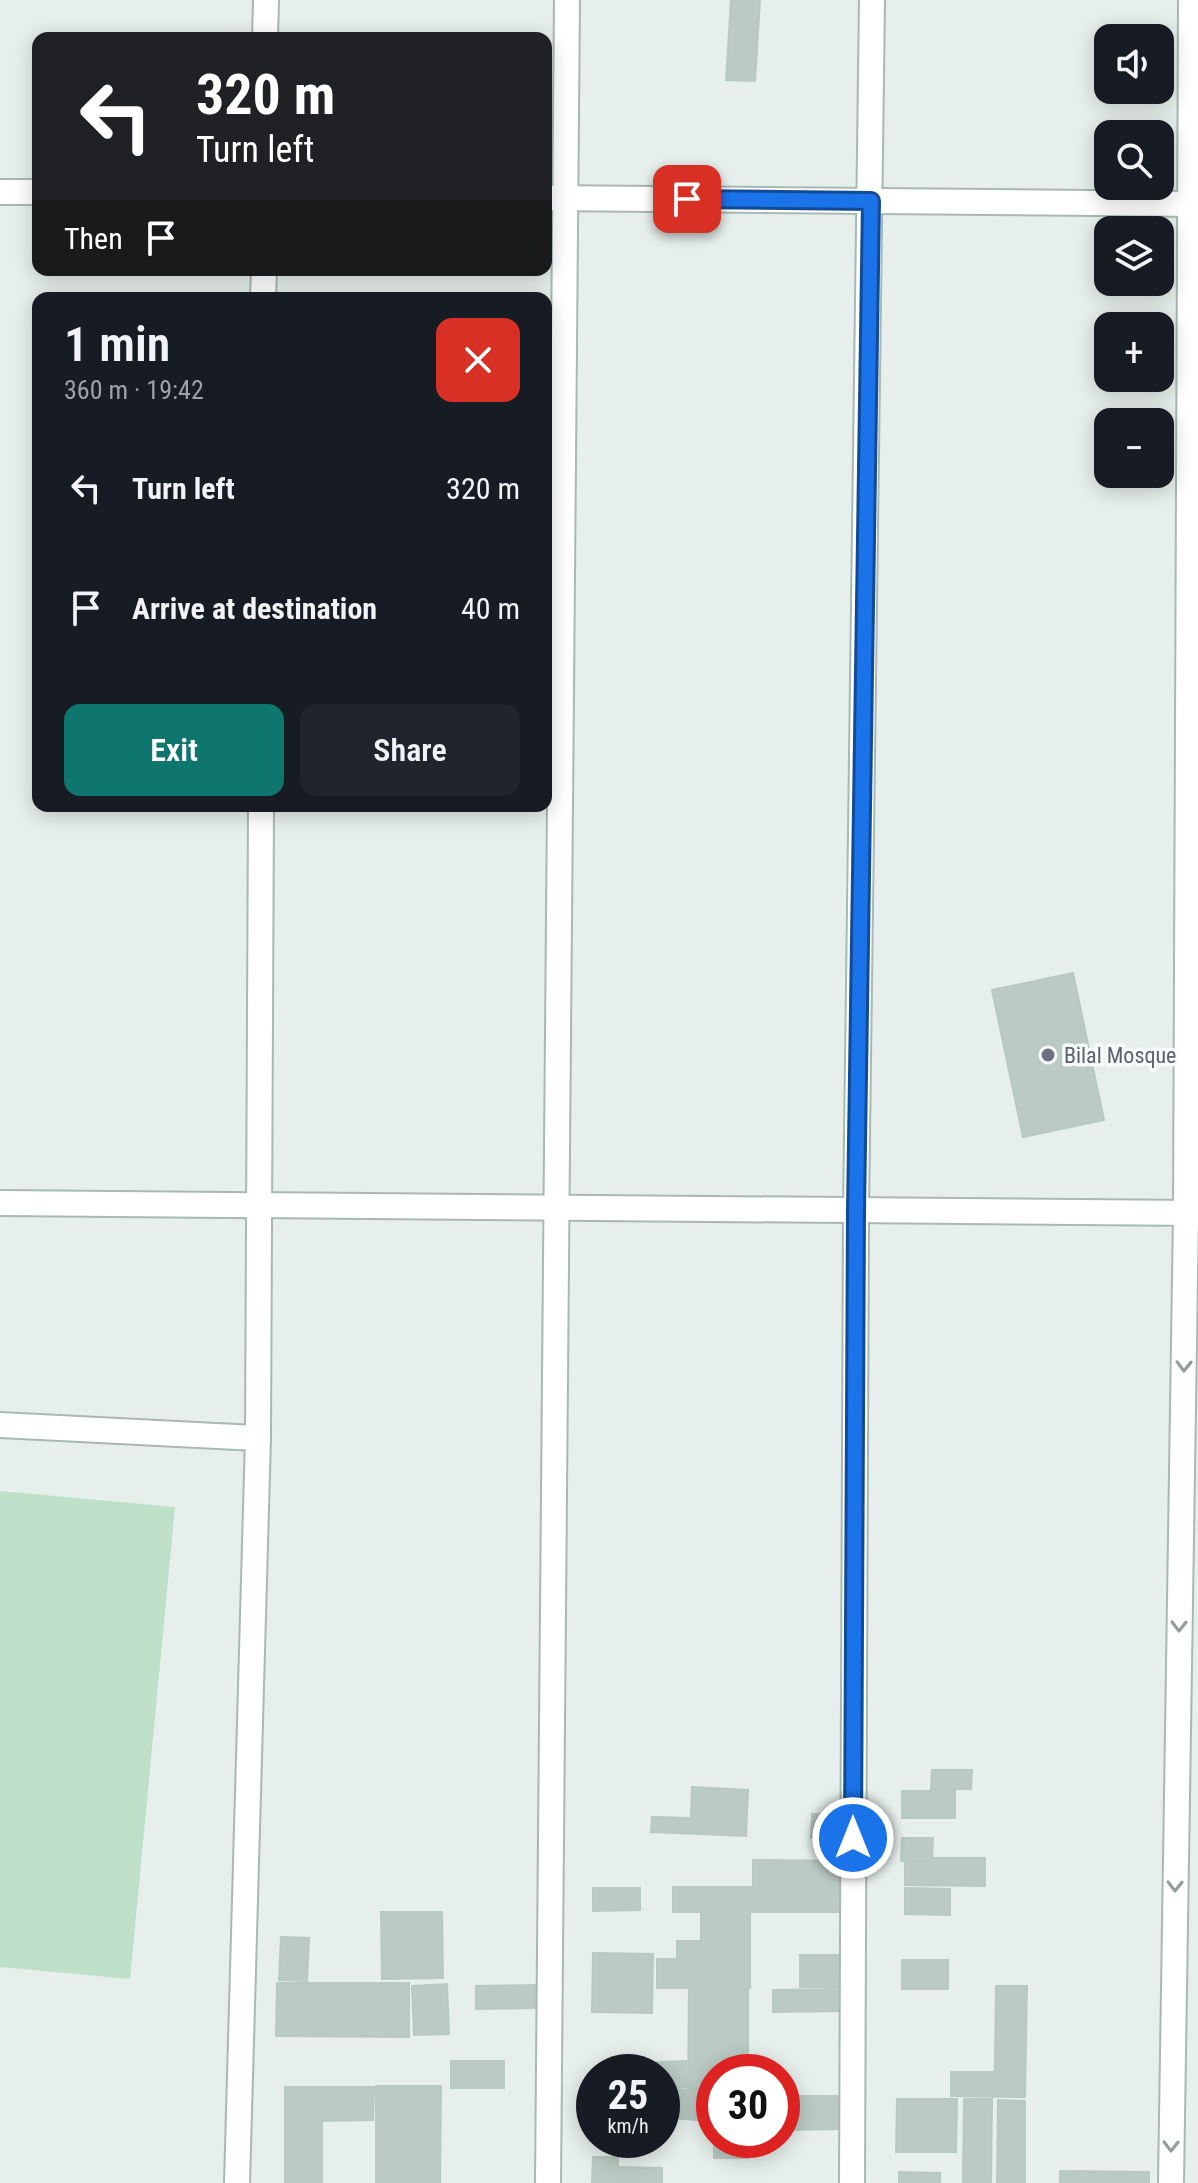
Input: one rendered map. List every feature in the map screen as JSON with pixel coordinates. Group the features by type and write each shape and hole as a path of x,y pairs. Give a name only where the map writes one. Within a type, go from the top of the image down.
{"street":[{"path":"265,32 266,0"},
{"path":"548,2183 559,1208 555,198 567,0"},
{"path":"852,2183 856,1211 872,0"},
{"path":"1171,2183 1192,1213 1194,204 1191,0"},
{"path":"0,192 32,192"},
{"path":"555,198 1194,204"},
{"path":"237,2183 258,1438 261,812"},
{"path":"0,1203 1192,1213"},
{"path":"0,1425 258,1438"}],"green space":[{"path":"0,1491 175,1507 130,1979 0,1967"}],"building":[{"path":"731,0 760,0 755,81 726,80"},
{"name":"Bilal Mosque","path":"1073,973 1104,1120 1023,1137 992,990"},
{"path":"932,1770 972,1770 971,1789 931,1789"},
{"path":"692,1787 748,1790 746,1836 651,1832 652,1817 691,1818"},
{"path":"902,1791 955,1791 955,1818 902,1818"},
{"path":"812,1814 848,1816 847,1856 829,1855 829,1839 811,1838"},
{"path":"902,1838 933,1838 932,1861 901,1861"},
{"path":"932,1858 985,1858 985,1886 905,1885 905,1861 932,1861"},
{"path":"753,1860 849,1861 849,1912 750,1912 750,1988 657,1988 657,1959 677,1959 677,1941 701,1941 701,1912 673,1912 673,1887 753,1887"},
{"path":"593,1888 640,1888 640,1910 593,1911"},
{"path":"905,1888 950,1889 950,1915 905,1914"},
{"path":"381,1912 442,1912 443,1978 382,1979"},
{"path":"281,1937 309,1938 307,1981 279,1980"},
{"path":"593,1953 653,1954 652,2013 592,2012"},
{"path":"800,1955 841,1955 841,1987 800,1987"},
{"path":"902,1960 948,1960 948,1989 902,1989"},
{"path":"277,1983 409,1983 409,2037 276,2036"},
{"path":"447,1984 449,2034 414,2035 412,1986"},
{"path":"539,1985 540,2008 476,2009 476,1986"},
{"path":"996,1986 1027,1986 1025,2097 951,2096 951,2072 995,2072"},
{"path":"846,1989 846,2011 773,2012 773,1990"},
{"path":"689,1990 748,1990 748,2054 696,2054 696,2089 688,2089"},
{"path":"451,2061 504,2061 504,2088 451,2088"},
{"path":"680,2061 686,2061 687,2087 680,2087"},
{"path":"376,2086 441,2086 440,2183 376,2183"},
{"path":"285,2087 374,2087 373,2120 322,2121 322,2183 285,2183"},
{"path":"680,2089 696,2090 696,2120 680,2119"},
{"path":"800,2096 846,2096 846,2129 800,2130"},
{"path":"897,2099 957,2099 956,2152 896,2152"},
{"path":"964,2099 992,2099 991,2183 963,2183"},
{"path":"998,2100 1025,2101 1025,2183 997,2183"},
{"path":"593,2158 618,2158 618,2167 662,2168 662,2183 592,2183"},
{"path":"1060,2171 1149,2172 1149,2183 1060,2183"},
{"path":"899,2172 940,2173 940,2183 899,2183"}],"place":[{"name":"Bilal Mosque","path":"1048,1055"}],"route":[{"path":"687,199 871,201 856,1211 853,1838"}]}
